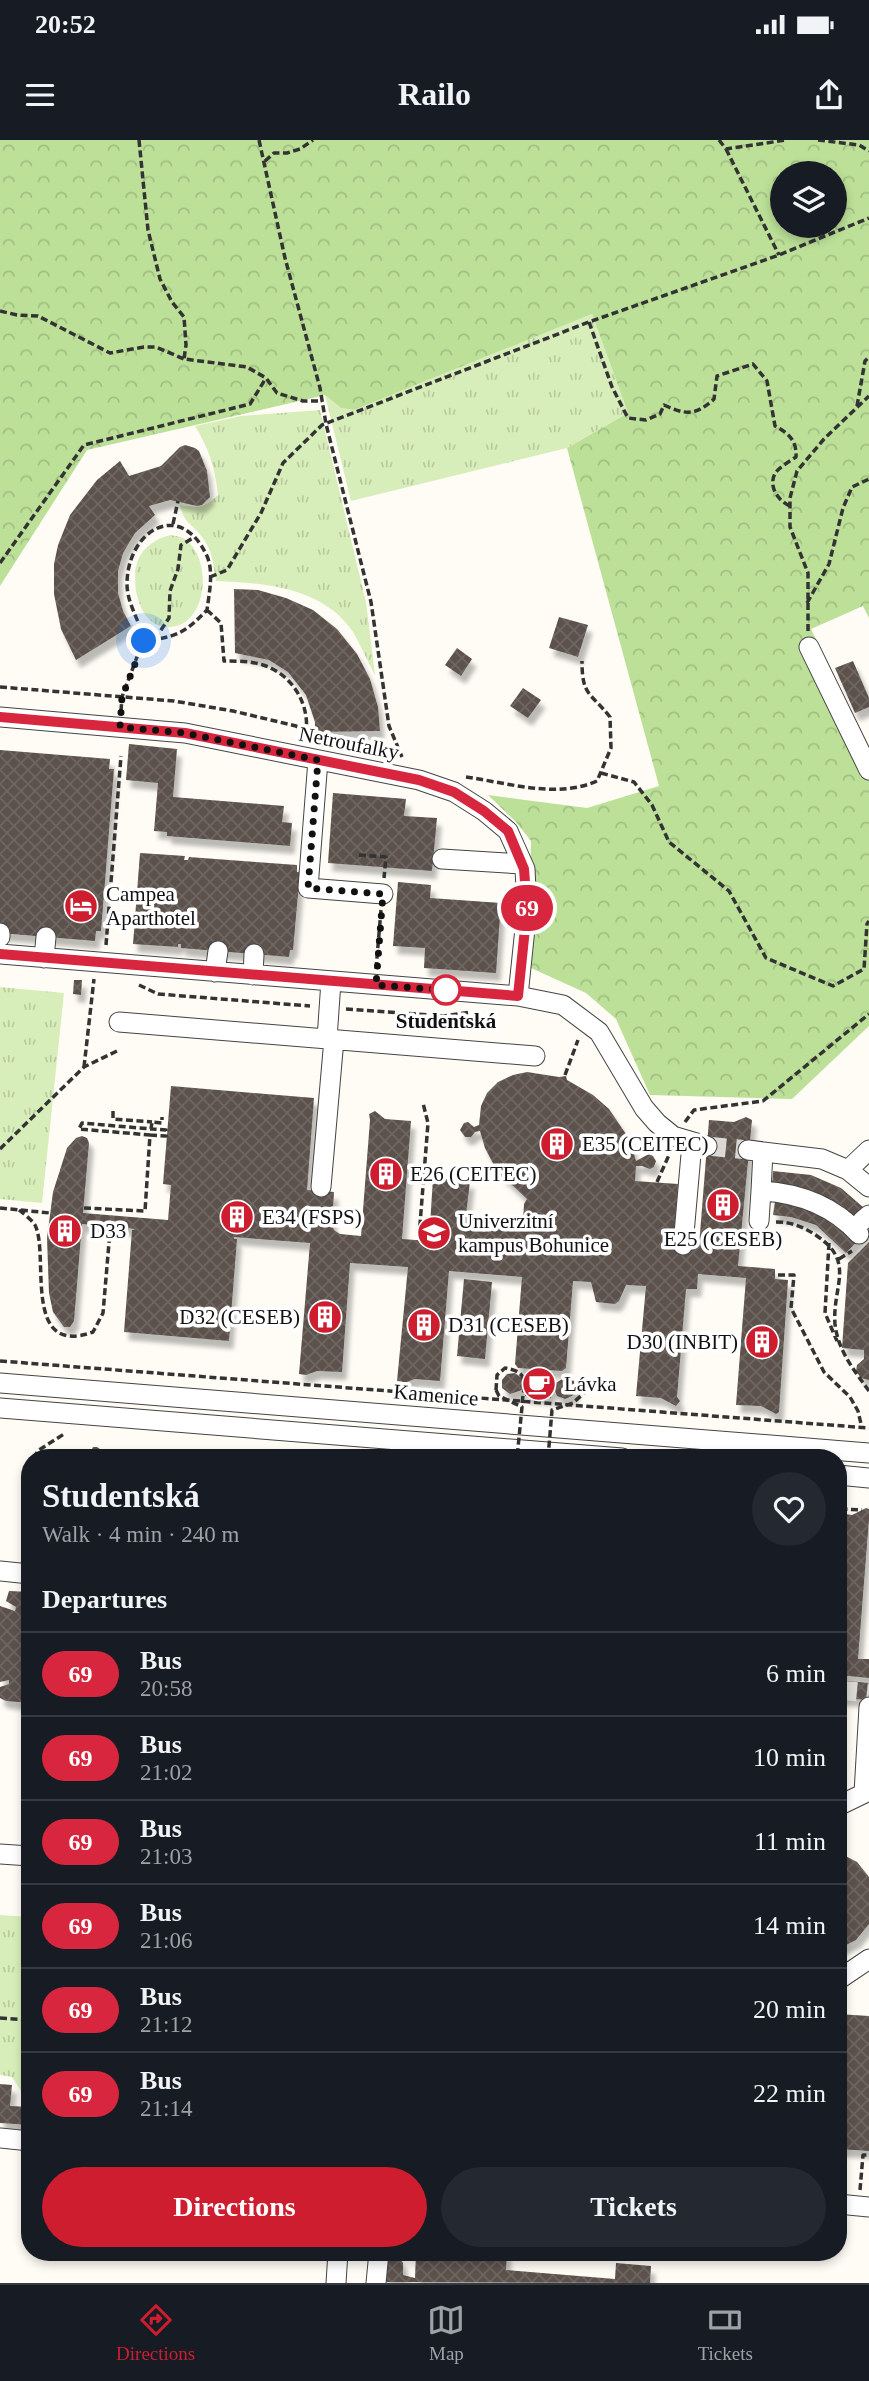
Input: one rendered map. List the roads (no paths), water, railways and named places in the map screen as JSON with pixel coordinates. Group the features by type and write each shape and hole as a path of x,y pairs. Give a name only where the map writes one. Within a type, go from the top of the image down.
{"street":[{"path":"809,647 869,770"},
{"name":"Netroufalky","path":"0,717 185,733 317,750 454,792 484,811 508,831 522,864 527,909 518,996"},
{"path":"317,750 308,888 383,894"},
{"path":"442,859 522,864"},
{"path":"44,958 46,937"},
{"path":"215,972 218,951"},
{"path":"0,954 100,967 215,972 518,996 563,1005 599,1031 644,1108 657,1124 685,1145 682,1245"},
{"path":"253,975 254,954"},
{"path":"321,1187 331,981"},
{"path":"119,1022 535,1056"},
{"path":"848,1170 869,1150"},
{"path":"759,1222 761,1191 755,1151 822,1159 848,1170 869,1187"},
{"path":"761,1191 807,1198 844,1218 863,1223"},
{"name":"Kamenice","path":"0,1383 819,1449"},
{"path":"0,1408 510,1449"},
{"name":"Kamenice","path":"847,1451 869,1453"},
{"path":"847,1476 869,1478"},
{"path":"0,1571 21,1573"},
{"path":"847,1802 866,1792 869,1707"},
{"path":"0,1854 21,1855"},
{"path":"847,1974 869,1959"},
{"path":"0,2138 21,2140"},
{"path":"336,2283 337,2261"},
{"path":"376,2283 378,2261"}],"tunnel":[{"path":"707,1146 748,1150"},
{"path":"847,1691 869,1693"}],"place":[{"name":"Campea Aparthotel","path":"81,906"},
{"name":"Studentská","path":"446,990"},
{"name":"E35 (CEITEC)","path":"557,1144"},
{"name":"E26 (CEITEC)","path":"386,1174"},
{"name":"E25 (CESEB)","path":"723,1205"},
{"name":"E34 (FSPS)","path":"237,1217"},
{"name":"D33","path":"65,1231"},
{"name":"Univerzitní kampus Bohunice","path":"434,1233"},
{"name":"D32 (CESEB)","path":"325,1317"},
{"name":"D31 (CESEB)","path":"424,1325"},
{"name":"D30 (INBIT)","path":"762,1342"},
{"name":"Lávka","path":"539,1384"}]}
